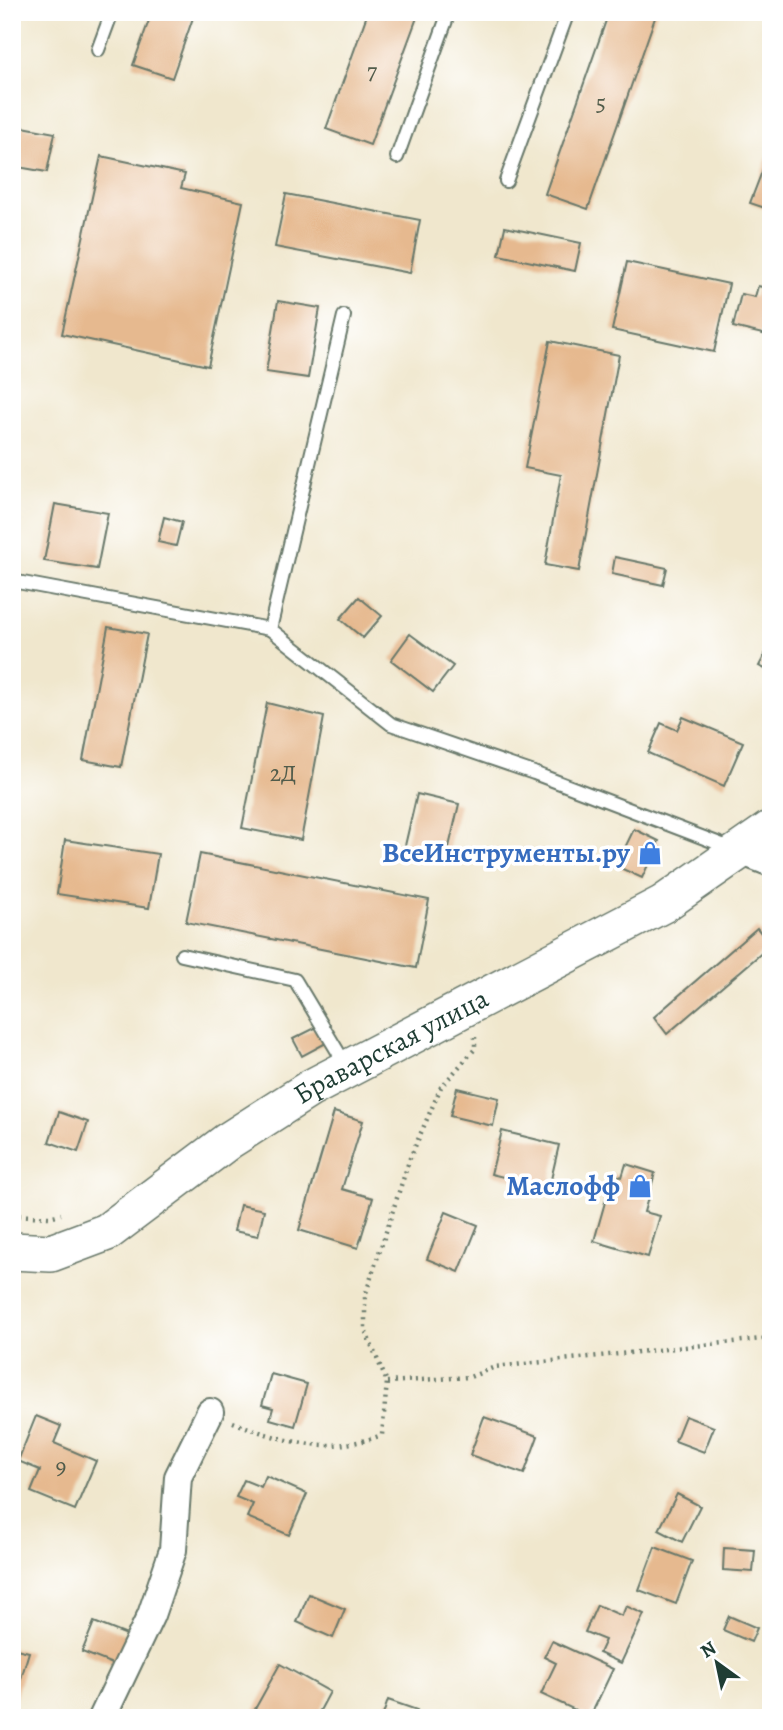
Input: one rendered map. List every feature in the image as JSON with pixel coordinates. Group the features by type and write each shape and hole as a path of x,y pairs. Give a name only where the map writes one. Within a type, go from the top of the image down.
{"main road":[{"name":"Браварская улица","path":"12,1251 51,1253 107,1233 228,1141 311,1088 755,858 771,829"}],"street":[{"path":"102,1718 151,1615 173,1550 177,1477 210,1412"}],"lane":[{"path":"98,50 112,12"},
{"path":"397,157 449,12"},
{"path":"506,181 568,12"},
{"path":"270,629 344,316"},
{"path":"12,581 270,629 391,724 534,773 755,858"},
{"path":"182,954 295,980 347,1068"}],"path":[{"path":"210,1412 271,1437 308,1446 364,1441 382,1434 387,1382 365,1330 365,1296 410,1158 441,1087 475,1049 477,1002"},
{"path":"387,1382 470,1377 495,1367 771,1338"}],"building":[{"path":"152,12 195,12 172,78 133,65"},
{"path":"368,12 419,12 370,145 326,129"},
{"path":"609,12 657,12 588,209 545,194"},
{"path":"12,125 55,133 47,172 12,166"},
{"path":"771,148 771,210 750,203"},
{"path":"101,156 185,174 181,188 243,202 208,366 62,334"},
{"path":"286,194 420,220 410,273 275,247"},
{"path":"505,227 581,243 575,271 499,255"},
{"path":"627,262 729,284 714,352 612,330"},
{"path":"758,286 771,289 771,336 733,327 741,294 755,297"},
{"path":"278,301 320,308 308,378 266,372"},
{"path":"550,341 619,355 579,571 545,565 561,475 525,468"},
{"path":"55,504 108,513 97,569 44,561"},
{"path":"164,517 182,522 176,546 158,542"},
{"path":"615,557 667,568 663,585 612,574"},
{"path":"359,597 382,616 363,638 340,619"},
{"path":"108,627 147,634 121,767 83,760"},
{"path":"410,634 453,666 433,692 391,660"},
{"path":"771,643 771,672 759,666"},
{"path":"267,703 324,717 301,840 242,828"},
{"path":"683,717 743,742 724,786 648,753 661,723 677,730"},
{"path":"417,794 459,804 446,860 404,850"},
{"path":"634,829 659,841 642,878 616,866"},
{"path":"65,840 158,854 149,908 57,894"},
{"path":"200,854 429,900 416,968 186,922"},
{"path":"757,928 771,945 667,1034 654,1017"},
{"path":"317,1027 326,1043 302,1056 293,1039"},
{"path":"457,1088 499,1098 493,1126 450,1116"},
{"path":"59,1112 88,1122 78,1152 49,1142"},
{"path":"334,1112 363,1121 342,1189 373,1198 358,1248 299,1230"},
{"path":"12,1118 19,1119 13,1146 12,1146"},
{"path":"502,1131 559,1145 549,1188 491,1174"},
{"path":"626,1164 655,1173 644,1212 660,1216 648,1257 594,1241 613,1174 622,1177"},
{"path":"240,1205 264,1210 258,1236 234,1231"},
{"path":"446,1212 478,1225 459,1272 427,1259"},
{"path":"271,1374 307,1384 295,1426 270,1419 273,1408 262,1405"},
{"path":"36,1416 61,1426 54,1443 96,1461 75,1510 31,1492 40,1470 18,1461"},
{"path":"685,1416 714,1427 704,1452 675,1441"},
{"path":"484,1417 538,1436 524,1474 470,1455"},
{"path":"266,1476 307,1494 289,1535 247,1517 253,1504 236,1497 244,1480 261,1487"},
{"path":"677,1494 700,1506 682,1542 659,1530"},
{"path":"655,1547 692,1561 676,1604 639,1590"},
{"path":"724,1548 755,1550 753,1572 723,1570"},
{"path":"309,1594 345,1609 333,1638 297,1622"},
{"path":"597,1605 622,1616 626,1606 644,1614 621,1663 599,1653 605,1640 585,1632"},
{"path":"729,1616 757,1628 751,1642 723,1630"},
{"path":"94,1622 127,1635 115,1665 82,1652"},
{"path":"552,1641 613,1669 590,1717 541,1694 556,1663 544,1657"},
{"path":"12,1648 29,1652 13,1705 12,1705"},
{"path":"280,1664 330,1692 316,1718 250,1718"},
{"path":"388,1700 417,1710 414,1718 382,1718"}],"place":[{"name":"ВсеИнструменты.ру","path":"650,853"},
{"name":"Маслофф","path":"640,1186"}]}
